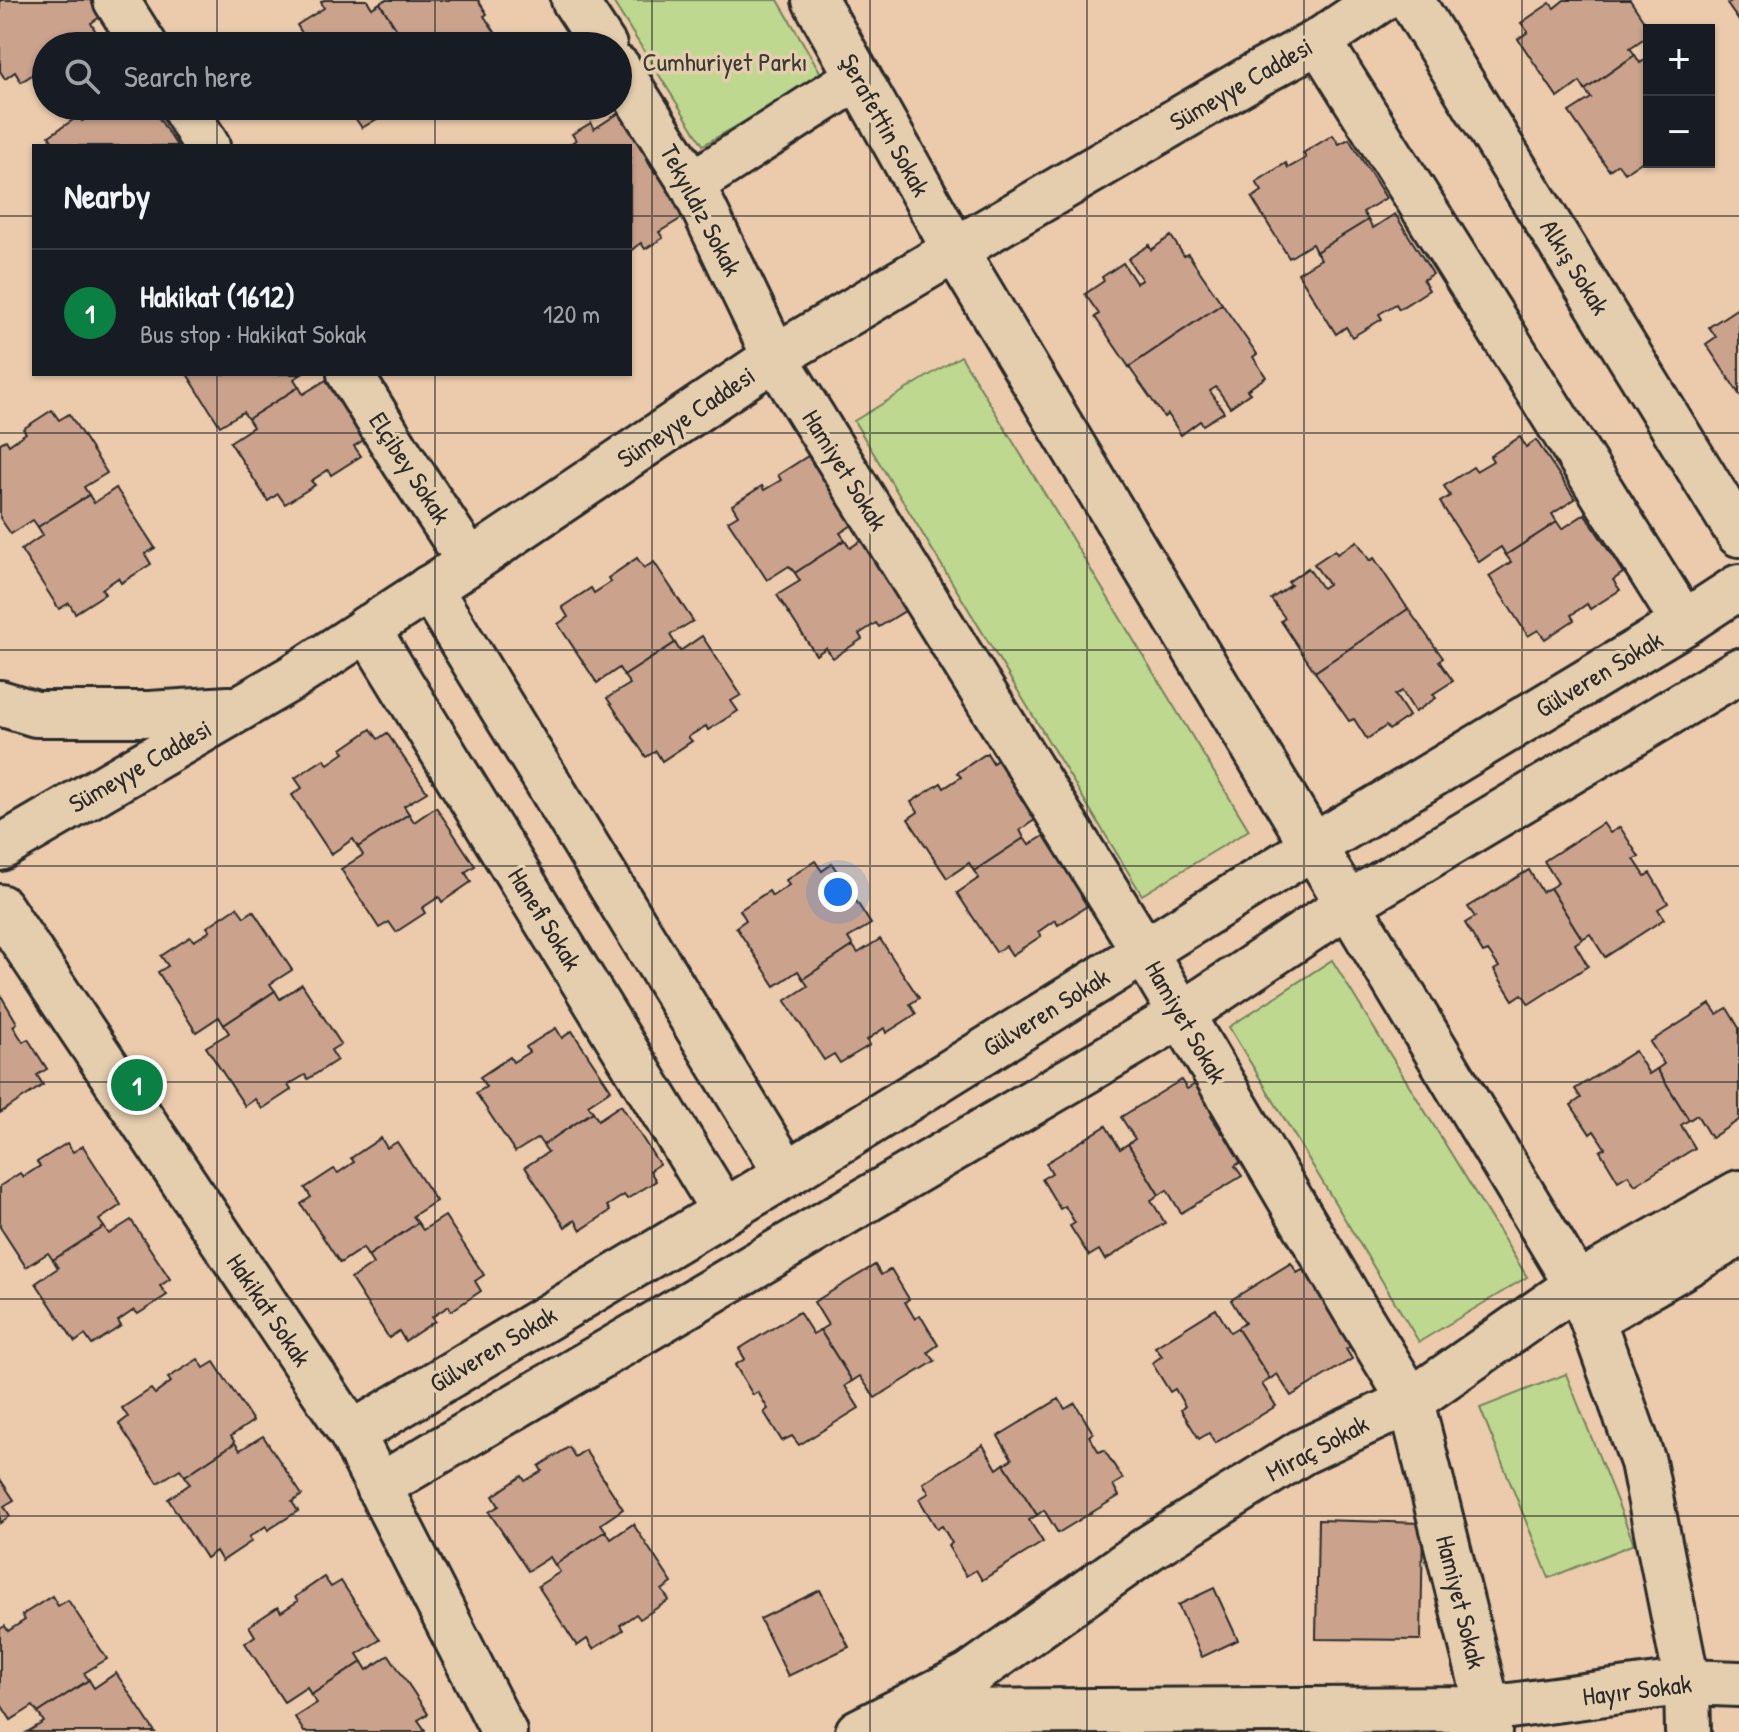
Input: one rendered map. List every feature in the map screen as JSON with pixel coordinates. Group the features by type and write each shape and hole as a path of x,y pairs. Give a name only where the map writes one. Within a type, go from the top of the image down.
{"street":[{"path":"116,0 136,32"},
{"path":"574,0 595,32"},
{"name":"Şerafettin Sokak","path":"815,0 955,250 1585,1302 1643,1462 1687,1682 1688,1732"},
{"name":"Sümeyye Caddesi","path":"0,848 295,676 775,357 1319,41 1380,0"},
{"name":"Alkış Sokak","path":"1411,0 1739,534"},
{"path":"1319,41 1684,623"},
{"path":"692,184 858,77"},
{"name":"Tekyıldız Sokak","path":"632,90 692,184 775,357"},
{"path":"191,120 206,144"},
{"name":"Hamiyet Sokak","path":"775,357 1144,951 1411,1401 1488,1720"},
{"name":"Elçibey Sokak","path":"351,376 470,562"},
{"path":"429,588 787,1174"},
{"name":"Gülveren Sokak","path":"352,1434 787,1174 1314,846 1684,623 1734,598"},
{"name":"Hanefi Sokak","path":"367,628 724,1211"},
{"path":"378,1487 1181,1015 1348,904 1739,671"},
{"path":"0,703 36,714 149,714 239,708"},
{"name":"Hakikat Sokak","path":"0,907 352,1434 504,1732"},
{"name":"Miraç Sokak","path":"858,1732 970,1675 1149,1548 1302,1452 1411,1401 1585,1302 1739,1193"},
{"path":"1585,1302 1739,1234"},
{"name":"Hayır Sokak","path":"1488,1720 1687,1682 1739,1684"},
{"name":"Miraç Sokak","path":"900,1712 1488,1720"}],"green space":[{"name":"Cumhuriyet Parkı","path":"612,0 778,0 823,77 703,145"},
{"path":"961,356 1249,830 1142,895 854,421"},
{"path":"1332,960 1527,1277 1419,1342 1229,1027"},
{"path":"1566,1374 1634,1544 1549,1578 1480,1408"}],"building":[{"path":"0,0 90,0 100,17 91,23 96,32 32,32 32,75 21,82 15,72 5,79 0,71"},
{"path":"367,0 372,8 380,3 398,32 301,32 297,25 324,8 321,2"},
{"path":"385,0 478,0 495,32 398,32 380,3"},
{"path":"1564,0 1630,0 1646,24 1643,24 1643,39 1630,48 1635,55 1585,90 1580,82 1558,98 1518,39 1528,32 1521,23 1550,3 1554,8"},
{"path":"1739,0 1739,21 1727,4"},
{"path":"1635,55 1640,63 1643,61 1643,161 1625,173 1618,164 1609,170 1569,112 1591,98 1585,90"},
{"path":"73,120 160,120 176,144 54,144 49,136"},
{"path":"357,120 375,120 362,128"},
{"path":"608,120 628,120 650,156 646,159 655,173 659,170 687,215 659,232 663,238 645,249 641,243 632,250 632,144 570,144 576,140 572,134 591,123 594,129"},
{"path":"1333,135 1339,144 1349,139 1386,198 1363,212 1368,220 1316,252 1312,244 1289,258 1252,198 1262,191 1256,182 1286,163 1288,168 1306,158 1303,153"},
{"path":"1395,214 1433,274 1423,280 1429,290 1399,309 1396,304 1379,314 1382,319 1352,337 1346,327 1336,334 1298,273 1321,259 1316,252 1368,220 1373,228"},
{"path":"1171,236 1184,256 1188,254 1222,304 1129,367 1095,317 1099,314 1085,294 1104,281 1102,277 1123,263 1136,283 1142,280 1128,259 1149,245 1151,250"},
{"path":"1222,304 1257,354 1253,357 1266,377 1230,407 1216,387 1210,391 1224,412 1203,425 1200,421 1181,435 1168,414 1164,417 1129,367"},
{"path":"1738,308 1739,394 1706,344 1716,337 1709,327"},
{"path":"188,376 299,376 294,379 299,387 248,419 243,412 220,426"},
{"path":"326,380 364,440 354,446 361,456 331,475 328,470 311,481 315,485 285,504 278,494 268,501 230,442 253,427 248,419 299,387 303,394"},
{"path":"52,410 59,420 69,414 107,473 84,487 89,495 38,527 33,520 11,534 0,518 0,443 6,440 9,445 26,433 23,429"},
{"path":"1520,437 1526,447 1536,440 1575,499 1552,514 1557,522 1506,555 1501,547 1479,562 1440,502 1450,496 1444,486 1473,467 1476,471 1493,461 1490,456"},
{"path":"808,456 814,466 824,459 863,518 840,533 845,540 795,573 789,566 767,580 728,521 738,515 732,505 762,486 764,490 781,480 778,475"},
{"path":"116,488 155,548 145,554 151,564 121,583 118,578 102,589 105,594 75,613 69,603 59,609 21,550 43,535 38,527 89,495 94,503"},
{"path":"1585,514 1623,573 1613,580 1620,590 1590,609 1587,604 1571,615 1574,620 1545,639 1538,630 1528,636 1489,576 1511,562 1506,555 1557,522 1562,529"},
{"path":"872,533 908,609 879,627 876,623 859,634 862,639 833,658 826,648 816,655 777,595 800,581 795,573 845,540 850,548"},
{"path":"1357,541 1370,561 1374,558 1408,609 1315,672 1281,621 1285,618 1271,599 1308,568 1322,588 1328,584 1314,564 1335,550 1337,554"},
{"path":"637,558 644,568 654,562 693,621 670,635 675,643 624,676 619,668 597,683 558,624 568,617 562,607 591,588 594,593 611,582 608,578"},
{"path":"1408,609 1443,658 1439,661 1453,681 1433,694 1436,698 1415,712 1402,691 1395,695 1409,716 1389,730 1386,726 1367,739 1354,719 1349,721 1315,672"},
{"path":"702,636 741,695 731,701 738,711 708,730 706,726 688,737 692,741 662,761 656,751 646,757 607,698 630,684 624,676 675,643 680,651"},
{"path":"371,729 378,739 387,733 427,792 404,806 409,814 358,847 353,839 331,854 292,795 302,788 295,778 324,759 328,764 344,753 342,749"},
{"path":"987,753 993,763 1003,756 1042,815 1020,830 1024,838 974,871 969,863 947,878 908,819 918,812 911,802 941,783 944,788 961,777 957,773"},
{"path":"436,807 475,866 465,872 471,882 442,902 439,897 422,908 425,913 396,932 389,922 379,928 341,869 363,855 358,847 409,814 414,822"},
{"path":"1603,823 1610,833 1620,827 1639,857 1634,859 1645,876 1650,873 1668,903 1658,909 1664,919 1605,957 1590,934 1582,939 1550,888 1558,883 1544,861"},
{"path":"1052,831 1091,890 1081,896 1087,906 1058,925 1055,920 1038,932 1041,936 1012,955 1006,946 996,952 957,893 979,878 974,871 1024,838 1029,845"},
{"path":"815,861 822,871 832,864 871,924 848,938 853,946 803,979 798,971 775,986 736,927 746,920 740,910 769,891 772,896 789,885 786,880"},
{"path":"1529,870 1542,892 1550,888 1582,939 1575,944 1588,966 1529,1004 1522,994 1513,1000 1494,970 1499,967 1488,951 1483,953 1465,923 1475,917 1468,907"},
{"path":"237,907 244,917 253,911 292,970 270,984 275,991 224,1025 219,1017 196,1032 158,972 168,966 161,956 190,937 194,941 210,931 207,927"},
{"path":"880,939 919,998 910,1004 916,1014 886,1033 884,1028 867,1040 870,1045 840,1063 834,1054 824,1060 785,1001 808,986 803,979 853,946 858,953"},
{"path":"302,984 341,1044 331,1050 337,1060 308,1079 305,1075 288,1085 291,1090 262,1109 255,1099 245,1106 206,1047 229,1033 224,1025 275,991 280,999"},
{"path":"0,994 17,1023 13,1026 23,1042 28,1039 47,1069 37,1075 43,1085 0,1113"},
{"path":"1710,1004 1717,1014 1727,1008 1739,1028 1739,1120 1711,1138 1697,1115 1689,1120 1657,1069 1664,1064 1650,1042"},
{"path":"556,1028 562,1038 572,1031 611,1090 588,1105 593,1112 543,1145 538,1138 515,1152 476,1093 486,1087 480,1077 510,1057 513,1062 529,1052 526,1047"},
{"path":"1635,1051 1649,1074 1657,1069 1689,1120 1681,1125 1695,1148 1635,1185 1628,1175 1618,1181 1600,1151 1605,1148 1594,1131 1590,1134 1571,1105 1581,1098 1575,1089"},
{"path":"1181,1080 1187,1089 1197,1083 1216,1113 1211,1116 1222,1133 1227,1130 1245,1159 1235,1166 1242,1176 1181,1213 1167,1190 1159,1195 1128,1144 1135,1139 1121,1117"},
{"path":"621,1105 659,1164 650,1171 656,1181 627,1199 624,1195 607,1206 610,1211 581,1230 575,1220 565,1227 525,1167 548,1152 543,1145 593,1112 598,1120"},
{"path":"1106,1126 1120,1149 1128,1144 1159,1195 1151,1200 1165,1223 1105,1260 1099,1250 1089,1256 1070,1226 1075,1223 1065,1206 1060,1209 1042,1179 1052,1173 1046,1163"},
{"path":"381,1138 387,1148 397,1142 436,1201 413,1216 418,1223 368,1256 363,1248 340,1263 301,1204 311,1197 305,1188 334,1169 338,1173 354,1162 351,1158"},
{"path":"67,1143 73,1152 83,1146 121,1205 99,1220 104,1227 53,1260 48,1253 26,1267 0,1227 0,1186 20,1173 23,1177 40,1166 37,1162"},
{"path":"445,1216 484,1275 475,1281 481,1291 451,1311 449,1306 432,1317 435,1321 405,1341 399,1331 389,1338 351,1279 373,1264 368,1256 418,1223 423,1230"},
{"path":"131,1220 170,1279 160,1286 167,1295 138,1314 134,1310 118,1321 121,1326 92,1345 85,1335 75,1342 36,1283 58,1268 53,1260 104,1227 109,1234"},
{"path":"1291,1263 1297,1273 1308,1267 1326,1297 1322,1300 1332,1316 1337,1313 1356,1343 1346,1349 1352,1359 1291,1396 1277,1374 1270,1379 1237,1328 1245,1323 1231,1300"},
{"path":"875,1265 881,1275 891,1269 909,1299 905,1302 915,1319 920,1315 938,1345 928,1352 935,1361 875,1398 860,1376 852,1381 820,1330 828,1325 814,1302"},
{"path":"1216,1309 1230,1332 1237,1328 1270,1379 1262,1384 1276,1406 1215,1443 1209,1433 1199,1439 1181,1410 1185,1406 1175,1389 1170,1392 1152,1363 1162,1356 1155,1347"},
{"path":"799,1312 813,1334 820,1330 852,1381 845,1386 859,1408 799,1445 792,1436 782,1441 764,1412 768,1409 758,1392 753,1395 735,1365 745,1359 739,1349"},
{"path":"198,1359 204,1368 214,1362 253,1421 231,1436 235,1443 185,1476 180,1469 158,1483 119,1424 128,1417 122,1408 151,1389 155,1394 171,1382 168,1378"},
{"path":"1059,1399 1065,1409 1075,1403 1093,1433 1089,1436 1099,1452 1104,1450 1123,1479 1113,1485 1119,1496 1058,1533 1044,1510 1037,1515 1004,1464 1012,1459 998,1436"},
{"path":"263,1436 302,1495 292,1502 298,1511 268,1530 266,1526 249,1537 252,1541 222,1561 216,1551 206,1558 168,1499 190,1484 185,1476 235,1443 240,1450"},
{"path":"983,1445 997,1469 1004,1464 1037,1515 1029,1520 1043,1542 982,1580 976,1570 966,1576 948,1546 952,1543 942,1526 937,1529 919,1499 929,1493 923,1483"},
{"path":"569,1447 575,1457 585,1450 623,1509 601,1524 606,1531 555,1565 550,1557 528,1571 489,1512 499,1506 493,1496 522,1476 525,1481 542,1471 539,1466"},
{"path":"0,1479 14,1500 4,1506 10,1516 0,1523"},
{"path":"1318,1520 1423,1523 1421,1640 1316,1639"},
{"path":"633,1524 672,1583 662,1590 669,1600 640,1619 636,1614 620,1625 623,1630 593,1649 587,1639 577,1646 538,1586 560,1572 555,1565 606,1531 611,1539"},
{"path":"324,1577 331,1587 341,1581 380,1640 357,1654 362,1662 311,1695 307,1687 284,1702 245,1643 255,1636 249,1626 278,1607 281,1612 298,1601 295,1597"},
{"path":"1214,1588 1238,1640 1202,1657 1178,1605"},
{"path":"820,1590 849,1647 788,1676 760,1619"},
{"path":"52,1596 58,1606 68,1600 107,1659 84,1673 89,1680 38,1713 33,1706 11,1720 0,1703 0,1629 5,1626 8,1631 25,1620 22,1615"},
{"path":"389,1655 428,1714 418,1720 425,1730 304,1732 295,1717 317,1703 311,1695 362,1662 367,1670"},
{"path":"116,1673 155,1732 27,1732 44,1722 38,1713 89,1680 94,1688"}],"place":[{"name":"Hakikat (1612)","path":"137,1085"}]}
